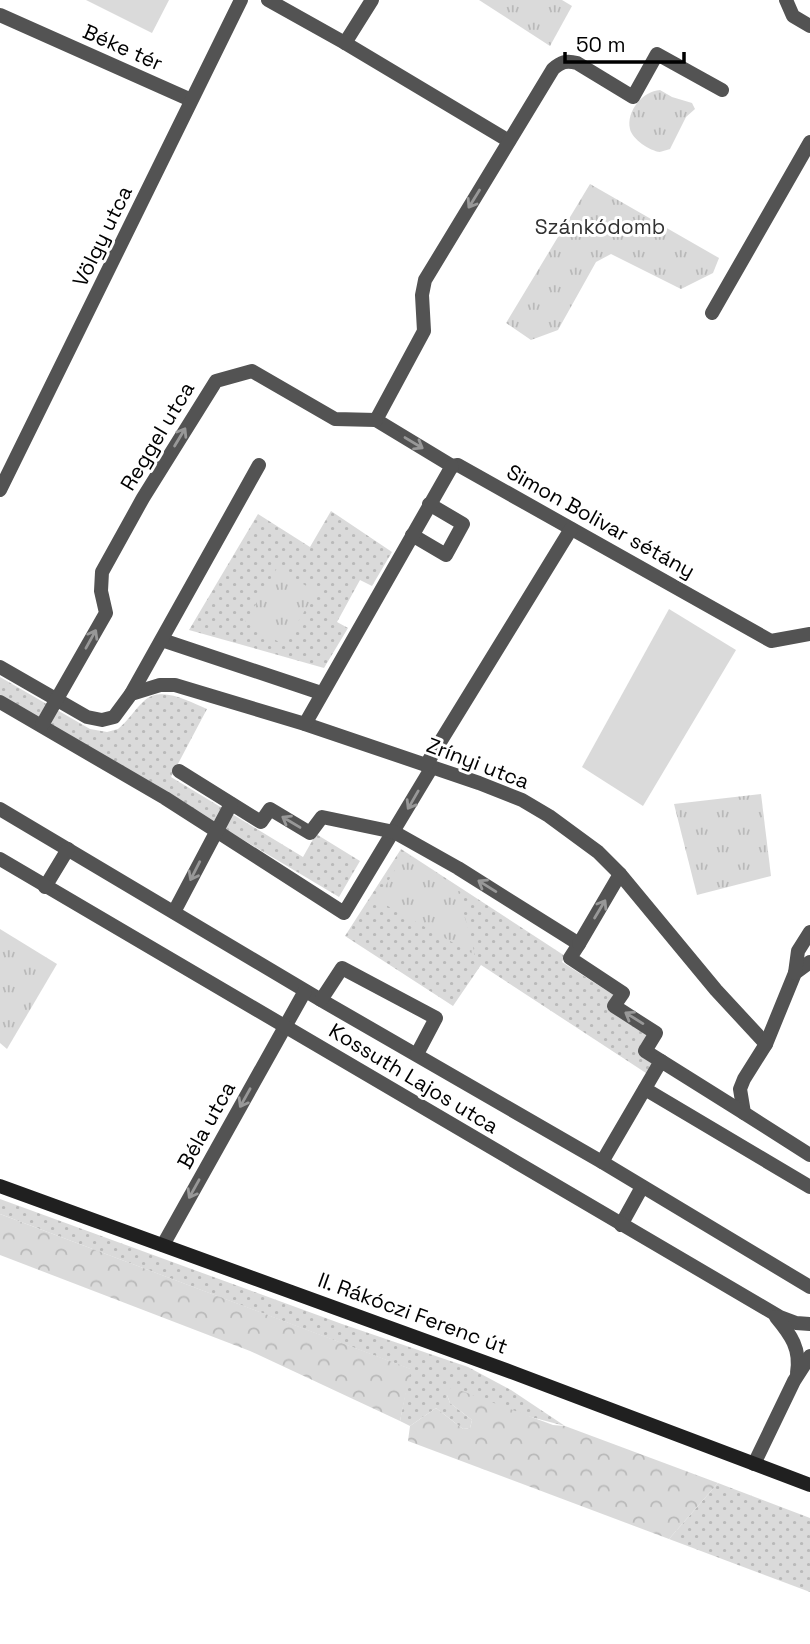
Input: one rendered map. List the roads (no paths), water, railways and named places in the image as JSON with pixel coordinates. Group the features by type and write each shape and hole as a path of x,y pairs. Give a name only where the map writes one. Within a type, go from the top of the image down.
{"main road":[{"name":"II. Rákóczi Ferenc út","path":"0,1186 526,1377 810,1485"}],"street":[{"name":"Völgy utca","path":"0,491 241,0"},
{"path":"268,0 509,141"},
{"path":"345,43 372,0"},
{"path":"786,0 793,16 810,26"},
{"name":"Béke tér","path":"0,15 191,100"},
{"path":"376,420 424,331 422,295 425,280 553,69 561,62 577,63 633,97 657,54 722,90"},
{"path":"712,313 810,142"},
{"name":"Reggel utca","path":"42,726 106,613 101,591 102,572 150,487 216,381 252,371 335,419 376,420"},
{"name":"Simon Bolivar sétány","path":"376,420 452,466 458,465 771,641 810,634"},
{"path":"0,667 87,716 102,720 118,714 259,465"},
{"path":"305,724 452,466"},
{"path":"412,535 446,555 463,524 429,504"},
{"path":"0,702 216,830 344,913 571,529"},
{"path":"162,640 321,693"},
{"name":"Zrínyi utca","path":"131,694 160,685 175,685 305,724 522,800 578,837 620,874 716,990 766,1044"},
{"path":"179,772 261,822 270,809 310,834 322,817 394,832 458,868 579,944"},
{"path":"174,912 231,804"},
{"path":"0,809 810,1287"},
{"path":"45,887 68,849"},
{"name":"Kossuth Lajos utca","path":"0,859 789,1322 810,1324"},
{"path":"620,874 570,958 623,993 614,1006 656,1033 645,1051 810,1155"},
{"path":"744,1113 740,1089 766,1044 794,974 798,951 810,932"},
{"path":"794,974 810,962"},
{"path":"321,1000 342,968 436,1018 417,1054"},
{"name":"Béla utca","path":"163,1245 305,991"},
{"path":"602,1162 661,1061"},
{"path":"645,1089 810,1187"},
{"path":"621,1225 642,1186"},
{"path":"772,1312 794,1340 797,1350 794,1381"},
{"path":"754,1464 794,1381 810,1356"}],"park label":[{"name":"Szánkódomb","path":"600,226"}]}
